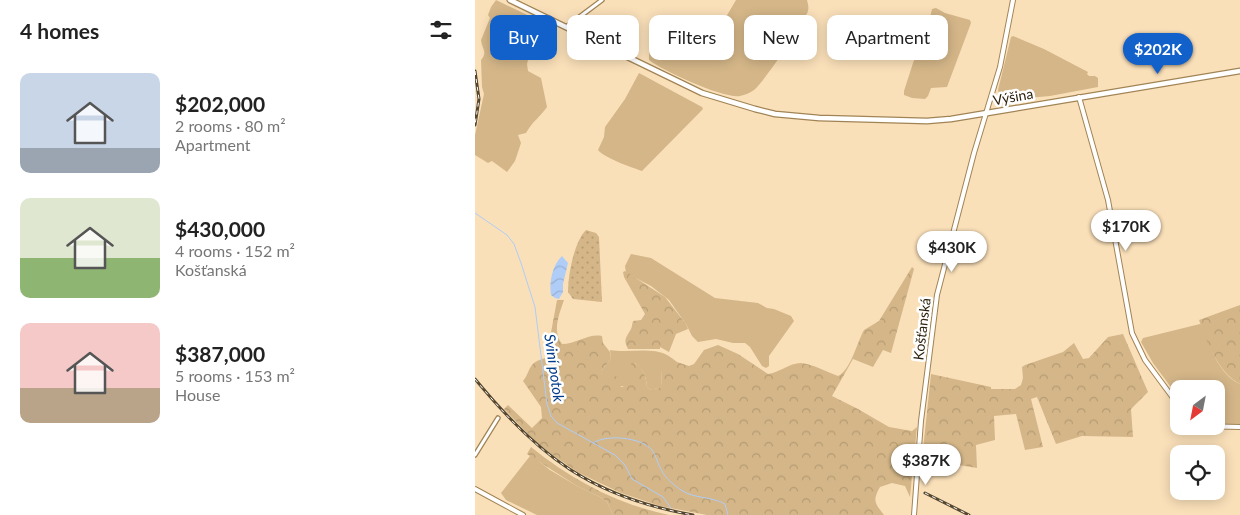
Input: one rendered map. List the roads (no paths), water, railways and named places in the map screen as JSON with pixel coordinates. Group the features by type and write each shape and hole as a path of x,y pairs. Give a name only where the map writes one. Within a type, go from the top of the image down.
{"main road":[{"name":"Výšina","path":"510,0 702,93 765,112 825,118 923,121 951,119 1240,71"}],"street":[{"path":"566,27 602,0"},
{"name":"Košťanská","path":"914,515 920,434 937,295 985,113 1000,67 1013,0"},
{"path":"1079,97 1108,200 1132,333 1145,360 1170,394"},
{"path":"475,455 498,418"},
{"path":"1225,427 1240,427"},
{"path":"475,442 480,447"},
{"path":"475,489 523,515"}],"water":[{"path":"562,256 568,263 563,292 559,299 551,295 550,285 556,264"}],"waterway":[{"name":"Sviní potok","path":"475,213 507,235 514,244 535,307 547,404 551,416 557,423 615,455 625,465 632,479 663,497 671,508"},
{"name":"Sviní potok","path":"593,443 606,438 623,438 640,442 652,450 663,474 673,484 686,493 720,501 725,504 728,515"}],"railway":[{"path":"475,71 479,99 475,125"},
{"path":"475,379 522,431 545,452 570,470 597,485 625,497 693,515"},
{"path":"925,493 969,515"}]}
